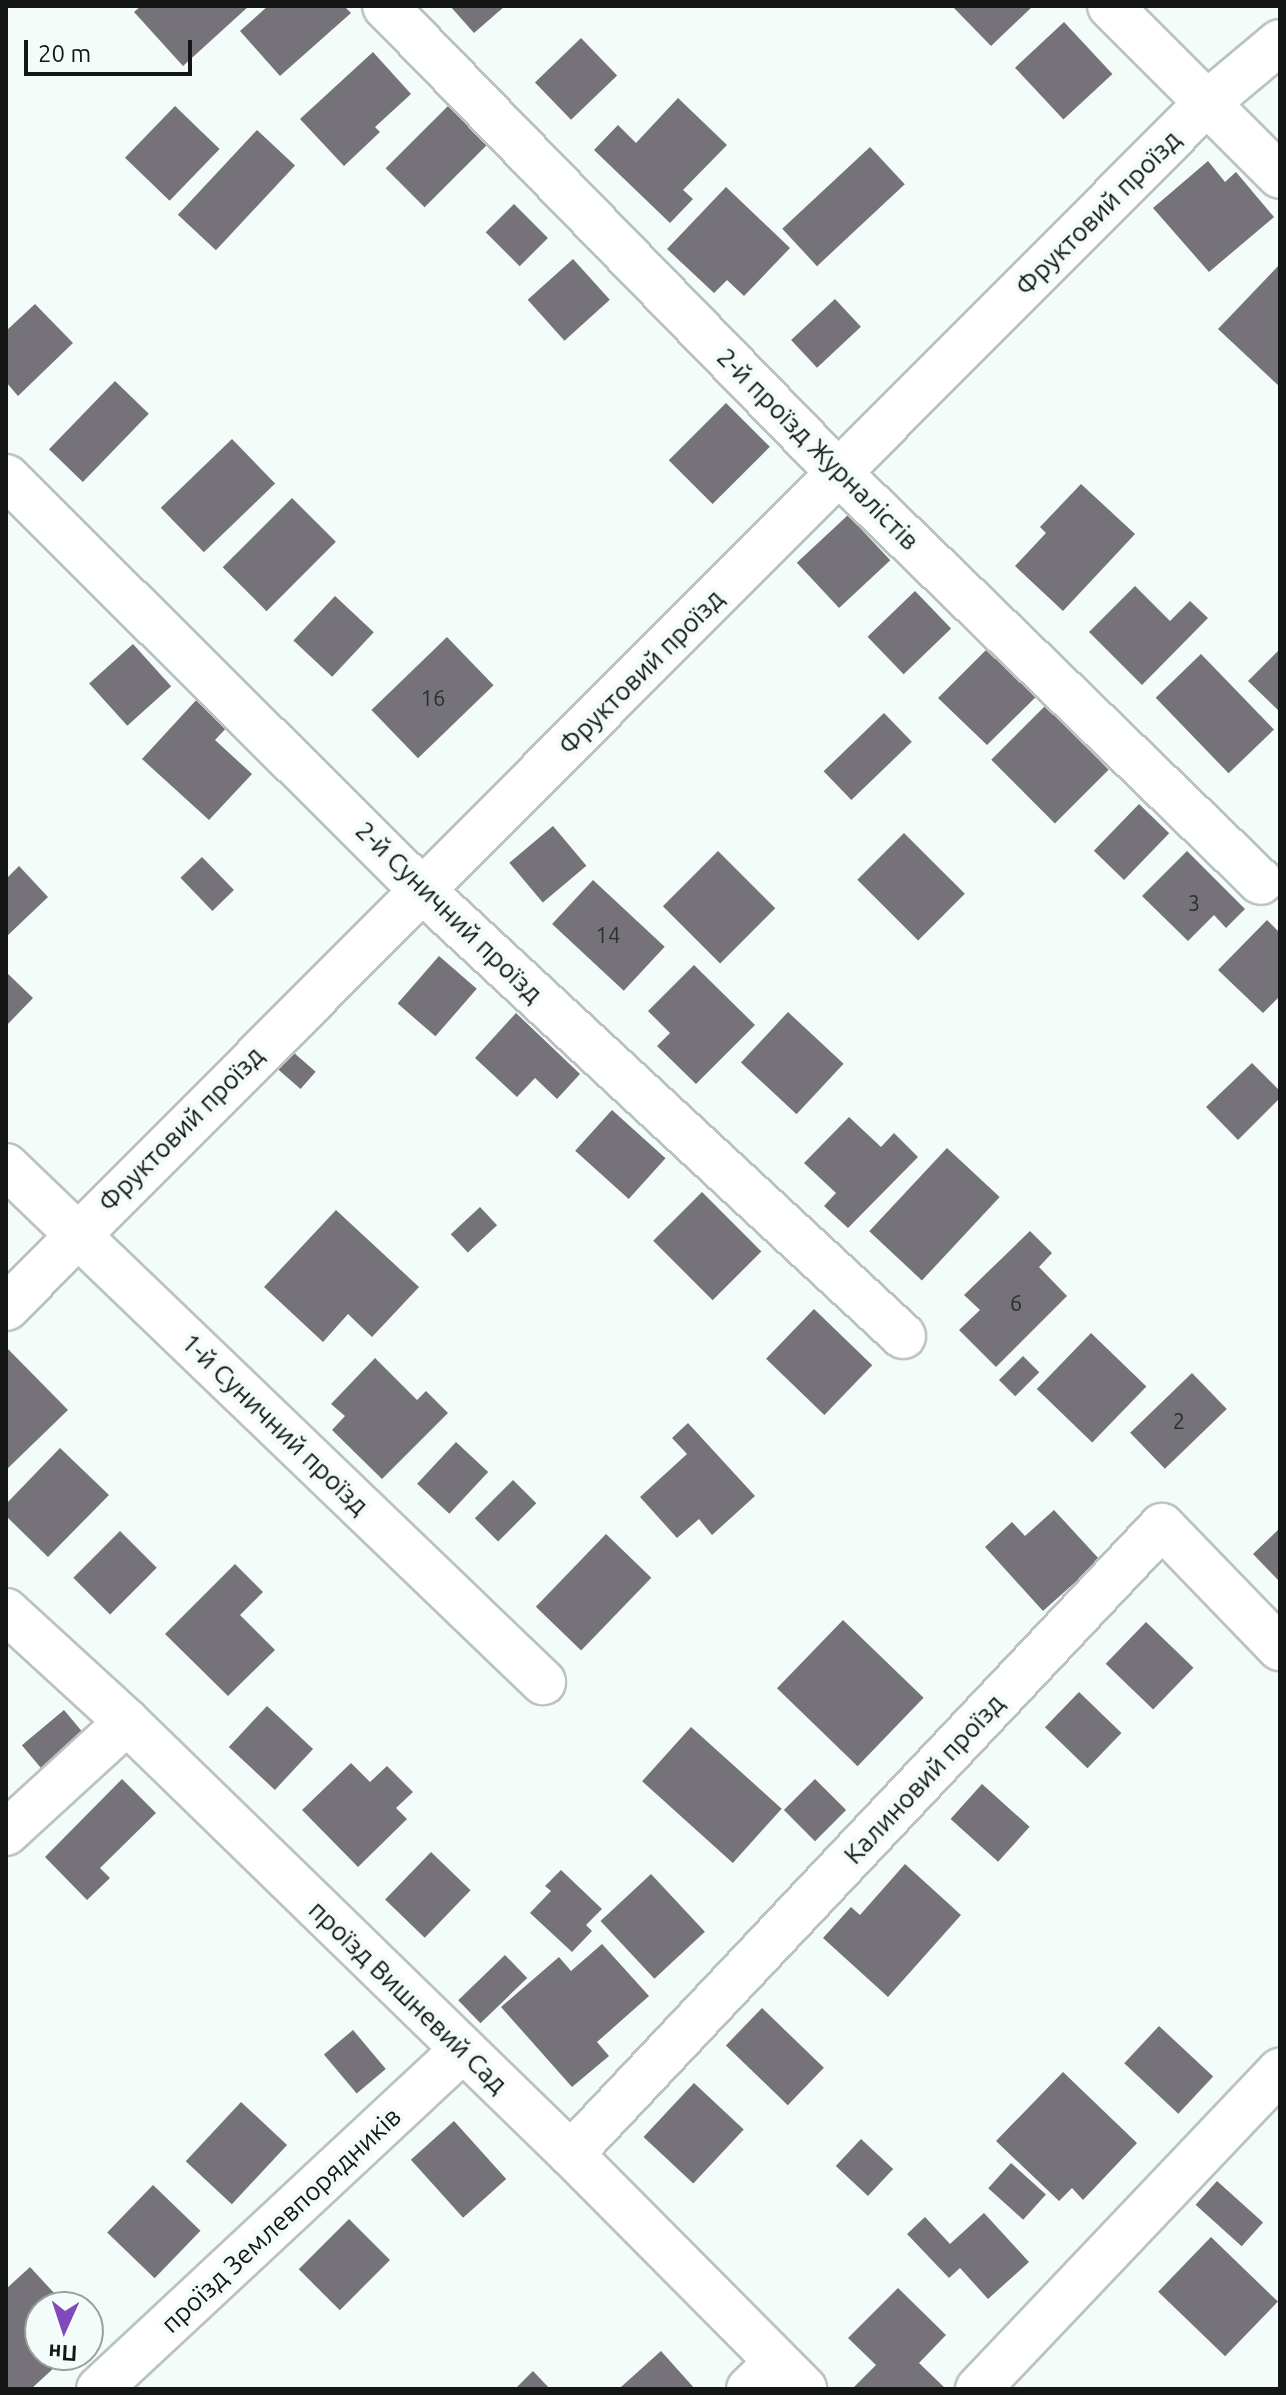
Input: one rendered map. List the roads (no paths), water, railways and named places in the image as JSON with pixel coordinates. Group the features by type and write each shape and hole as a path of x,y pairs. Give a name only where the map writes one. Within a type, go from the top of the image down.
{"street":[{"name":"2-й проїзд Журналістів","path":"385,6 840,474 1261,882"},
{"path":"1110,6 1280,176"},
{"name":"Фруктовий проїзд","path":"6,1308 1207,103 1280,42"},
{"name":"2-й Суничний проїзд","path":"6,477 422,890 903,1336"},
{"name":"1-й Суничний проїзд","path":"6,1166 543,1682"},
{"name":"Калиновий проїзд","path":"571,2154 1162,1526 1280,1648"},
{"name":"проїзд Вишневий Сад","path":"6,1611 127,1722 571,2154 777,2380"},
{"path":"6,1833 127,1722"},
{"name":"проїзд Землевпорядників","path":"99,2389 462,2051"},
{"path":"978,2389 1280,2071"}]}
